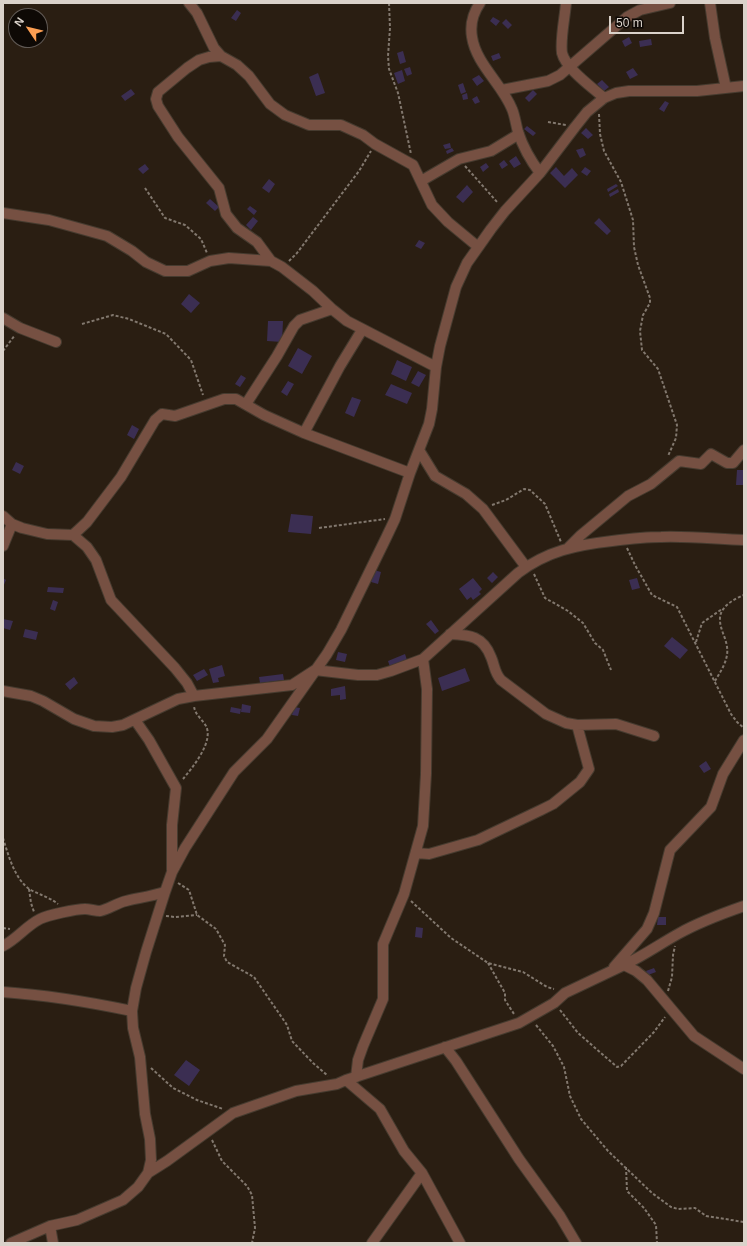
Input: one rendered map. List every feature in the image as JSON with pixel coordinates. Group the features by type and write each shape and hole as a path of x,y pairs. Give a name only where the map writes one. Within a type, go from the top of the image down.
{"street":[{"path":"189,3 197,13 214,48 221,56 237,64 270,104 285,115 308,125 341,124 363,135 375,144 413,165 432,205 448,222 477,246"},
{"path":"480,3 475,10 471,27 472,39 478,55 502,90 512,109 519,134 532,162 540,173"},
{"path":"566,3 562,54 569,67 600,101"},
{"path":"502,90 548,81 560,75 627,17 645,6 670,3"},
{"path":"710,3 715,38 726,88"},
{"path":"221,56 199,60 158,92 156,99 158,106 178,137 219,188 226,214 237,228 257,242 270,261"},
{"path":"148,1173 151,1160 150,1139 145,1114 140,1057 133,1028 132,1011 136,988 165,892 185,848 234,772 267,738 327,654 341,630 395,519 410,473 429,424 436,367 460,276 477,246 505,211 540,173 575,127 600,101 616,93 629,91 697,91 744,86"},
{"path":"421,181 459,159 491,151 519,134"},
{"path":"3,213 49,220 107,236 132,251 146,262 165,271 188,271 210,261 229,258 270,261 282,267 313,291 346,321 436,367"},
{"path":"246,404 277,356 294,326 300,320 332,309"},
{"path":"3,318 20,328 56,342"},
{"path":"304,433 340,366 362,330"},
{"path":"73,535 87,522 121,477 155,420 162,414 175,416 224,399 236,399 264,415 304,433 410,473"},
{"path":"419,450 435,476 466,494 483,508 526,567"},
{"path":"566,548 628,496 651,484 679,461 701,464 711,454 727,463 733,463 744,450"},
{"path":"3,516 12,524 47,534 73,535 87,547 96,560 111,600 175,668 187,683 194,696"},
{"path":"3,546 12,524"},
{"path":"3,690 31,696 43,701 74,719 94,726 117,726 123,725 178,699 292,685 315,670 358,675 377,675 423,659 526,567 549,554 566,548 624,540 674,537 744,540"},
{"path":"450,634 475,637 484,643 491,656 495,673 501,680 546,714 577,725 616,724 654,736"},
{"path":"356,1077 358,1060 383,999 383,944 404,894 423,826 426,774 427,689 423,659"},
{"path":"134,720 149,740 176,788 172,825 171,876"},
{"path":"416,853 430,854 478,840 541,810 559,799 580,782 590,769 577,725"},
{"path":"612,970 647,929 654,913 670,850 711,807 723,774 744,740"},
{"path":"3,946 12,941 21,932 40,919 68,911 83,909 98,911 124,902 165,892"},
{"path":"11,1243 50,1226 77,1220 124,1200 138,1187 148,1173 233,1113 296,1091 342,1082 519,1023 554,1004 565,993 638,958 678,934 714,916 744,906"},
{"path":"624,965 636,971 648,980 671,1010 694,1036 744,1069"},
{"path":"3,992 89,1002 132,1011"},
{"path":"446,1047 519,1159 560,1216 576,1243"},
{"path":"342,1082 380,1109 404,1151 422,1173 460,1243"},
{"path":"372,1243 422,1173"},
{"path":"50,1226 53,1243"}],"path":[{"path":"389,3 389,69 398,93 413,165"},
{"path":"600,101 600,134 604,151 621,182 633,220 634,247 638,265 650,298 650,303 643,315 640,331 642,350 658,369 677,425 676,438 668,457"},
{"path":"548,122 575,127"},
{"path":"282,267 297,253 359,171 375,144"},
{"path":"459,159 505,211"},
{"path":"145,188 164,218 185,225 201,239 210,261"},
{"path":"82,324 113,315 129,318 166,334 191,360 206,406"},
{"path":"3,351 20,328"},
{"path":"483,508 506,500 524,490 530,490 545,504 566,548"},
{"path":"319,528 380,518 395,519"},
{"path":"624,540 635,565 652,595 677,607 731,714 744,728"},
{"path":"526,567 534,575 545,598 568,610 583,624 595,643 603,650 610,670"},
{"path":"696,643 702,622 735,599 744,595"},
{"path":"715,681 722,670 727,656 727,647 719,620 722,609"},
{"path":"176,788 197,761 207,742 207,728 194,709 194,696"},
{"path":"3,838 10,862 19,878 29,889 50,898 68,911"},
{"path":"171,876 189,890 197,916"},
{"path":"29,889 34,914 40,919"},
{"path":"404,894 451,938 488,962 523,972 548,987 565,993"},
{"path":"157,916 197,916 216,929 225,945 224,956 227,962 254,977 287,1025 292,1041 312,1063 342,1082"},
{"path":"664,1001 672,977 673,955 678,934"},
{"path":"488,962 505,993 505,1000 519,1023"},
{"path":"554,1004 578,1033 617,1067 621,1066 654,1032 671,1010"},
{"path":"530,1018 553,1046 564,1067 570,1096 581,1119 608,1151 652,1193 671,1207 678,1209 695,1208 706,1216 744,1222"},
{"path":"140,1057 173,1088 197,1100 233,1113"},
{"path":"208,1131 222,1161 247,1186 252,1195 255,1228 252,1243"},
{"path":"626,1168 627,1191 644,1208 656,1225 657,1243"}],"building":[{"path":"237,10 241,13 236,21 231,18"},
{"path":"493,17 500,21 496,26 490,21"},
{"path":"506,19 512,25 508,29 502,23"},
{"path":"629,37 632,43 625,47 622,41"},
{"path":"651,39 652,45 640,47 639,41"},
{"path":"403,51 406,62 400,64 397,53"},
{"path":"499,53 501,58 493,61 491,56"},
{"path":"410,67 412,74 407,76 404,69"},
{"path":"633,68 638,75 630,79 626,72"},
{"path":"402,70 405,81 398,84 394,73"},
{"path":"318,73 325,93 316,96 309,77"},
{"path":"479,75 484,81 477,86 472,79"},
{"path":"602,80 609,87 604,91 597,84"},
{"path":"463,83 466,92 461,94 458,85"},
{"path":"131,89 135,94 125,101 121,96"},
{"path":"533,90 537,94 529,102 525,98"},
{"path":"467,93 468,99 463,100 462,95"},
{"path":"477,96 480,102 475,104 472,99"},
{"path":"665,101 669,103 664,112 659,109"},
{"path":"527,126 536,133 533,136 524,129"},
{"path":"586,128 593,135 588,139 581,133"},
{"path":"450,143 451,148 445,149 443,145"},
{"path":"452,148 454,151 447,154 446,151"},
{"path":"583,148 586,155 580,158 576,150"},
{"path":"516,156 521,164 514,168 509,161"},
{"path":"504,160 508,165 502,169 499,164"},
{"path":"486,163 489,167 483,172 480,167"},
{"path":"145,164 149,169 143,174 138,169"},
{"path":"556,167 564,176 572,168 578,175 565,188 550,173"},
{"path":"585,167 591,171 587,176 581,172"},
{"path":"269,179 275,184 269,193 262,188"},
{"path":"616,184 618,186 608,192 607,189"},
{"path":"467,185 473,192 463,203 456,197"},
{"path":"618,189 619,192 610,197 609,194"},
{"path":"210,199 219,207 215,211 206,203"},
{"path":"250,206 257,211 254,215 247,209"},
{"path":"253,217 258,221 251,230 246,225"},
{"path":"599,218 611,231 607,235 594,223"},
{"path":"419,240 425,243 421,249 415,246"},
{"path":"189,294 200,303 191,313 181,304"},
{"path":"268,321 283,321 282,342 267,341"},
{"path":"298,348 312,356 302,374 288,366"},
{"path":"397,360 412,367 406,381 391,374"},
{"path":"418,371 426,375 419,387 411,383"},
{"path":"241,375 246,378 240,387 235,384"},
{"path":"288,381 294,384 287,396 281,392"},
{"path":"391,384 412,393 407,404 385,395"},
{"path":"352,397 361,400 354,417 345,413"},
{"path":"132,425 139,429 134,439 127,435"},
{"path":"16,462 24,466 20,474 12,470"},
{"path":"737,470 744,470 744,485 736,485"},
{"path":"291,514 313,516 311,534 288,532"},
{"path":"374,570 381,572 378,584 371,582"},
{"path":"493,572 498,577 492,583 487,578"},
{"path":"3,578 6,580 3,587"},
{"path":"473,578 482,589 479,592 481,594 473,600 471,597 467,600 459,589"},
{"path":"637,578 640,588 632,590 629,580"},
{"path":"48,587 64,588 63,593 47,592"},
{"path":"53,600 58,602 55,611 50,609"},
{"path":"3,619 13,621 10,630 3,628"},
{"path":"431,620 439,631 435,634 426,624"},
{"path":"25,629 38,632 36,640 23,637"},
{"path":"672,637 688,650 680,659 664,646"},
{"path":"338,652 347,654 345,662 336,660"},
{"path":"405,654 407,660 390,667 388,661"},
{"path":"222,665 225,676 218,678 219,682 213,683 209,669"},
{"path":"465,668 470,681 442,691 438,678"},
{"path":"204,669 208,675 197,681 193,675"},
{"path":"283,674 284,680 260,683 259,677"},
{"path":"74,677 78,683 70,690 65,684"},
{"path":"345,686 346,699 340,700 340,695 331,696 331,689"},
{"path":"242,704 251,706 250,713 241,712"},
{"path":"231,707 241,709 240,714 230,712"},
{"path":"294,707 300,708 298,716 292,715"},
{"path":"706,761 711,769 704,773 699,766"},
{"path":"658,917 666,917 666,925 657,925"},
{"path":"416,927 423,928 422,938 415,937"},
{"path":"654,968 656,972 648,975 646,971"},
{"path":"186,1060 200,1070 189,1086 174,1075"}]}
